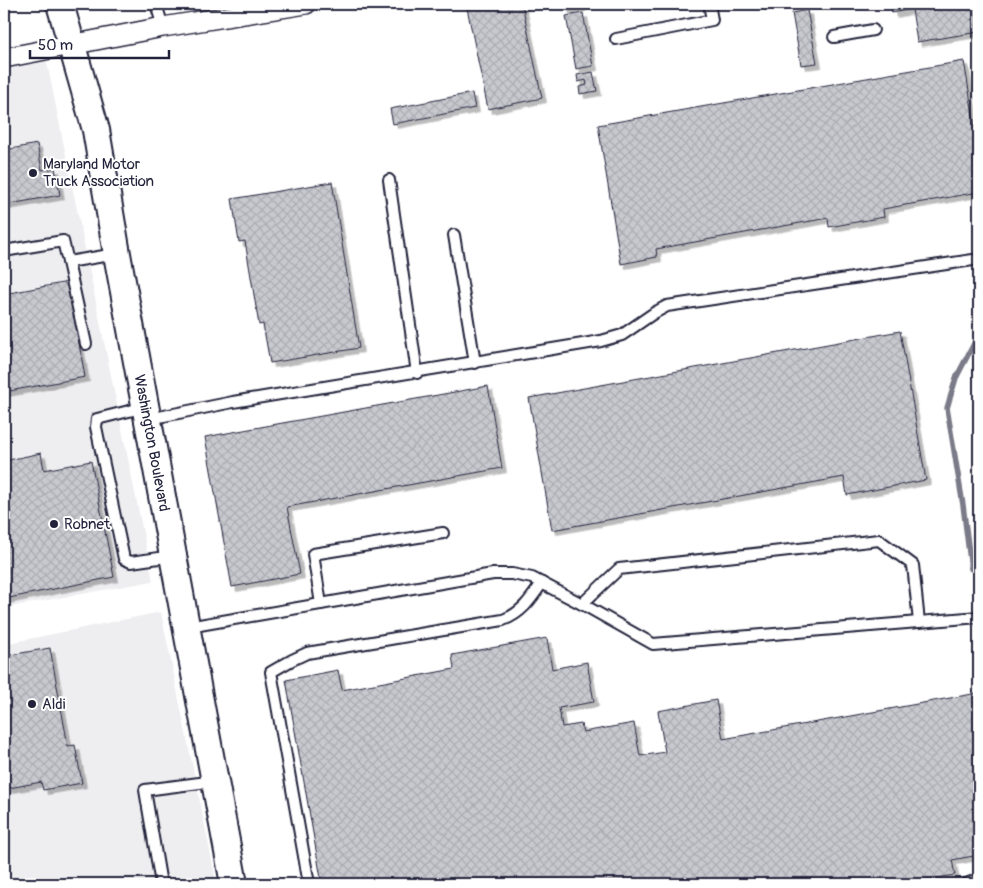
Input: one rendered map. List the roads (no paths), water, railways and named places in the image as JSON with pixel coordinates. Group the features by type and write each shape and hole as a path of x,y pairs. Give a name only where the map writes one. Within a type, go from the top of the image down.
{"main road":[{"name":"Washington Boulevard","path":"60,4 96,130 117,254 188,627 234,884"}],"street":[{"path":"4,58 163,27 306,4"}],"lane":[{"path":"156,4 163,27"},
{"path":"616,39 712,20 709,4"},
{"path":"834,37 873,30"},
{"path":"388,180 417,373"},
{"path":"454,235 475,363"},
{"path":"4,251 63,240 86,344"},
{"path":"68,262 117,254"},
{"path":"174,556 130,562 124,559 96,428 97,419 233,402 601,342 622,335 667,306 973,260"},
{"path":"321,604 313,554 443,533"},
{"path":"582,604 619,569 879,540 913,565 919,622"},
{"path":"188,627 493,574 512,574 532,578 653,644 979,617"},
{"path":"309,884 271,672 307,653 503,620 514,616 524,608 542,584"},
{"path":"161,884 145,790 216,781"},
{"path":"966,884 979,879"}],"waterway":[{"path":"971,569 963,505 947,408 956,378 979,334"}],"place":[{"name":"Maryland Motor Truck Association","path":"33,173"},
{"name":"Robnet","path":"54,524"},
{"name":"Aldi","path":"32,704"}]}
